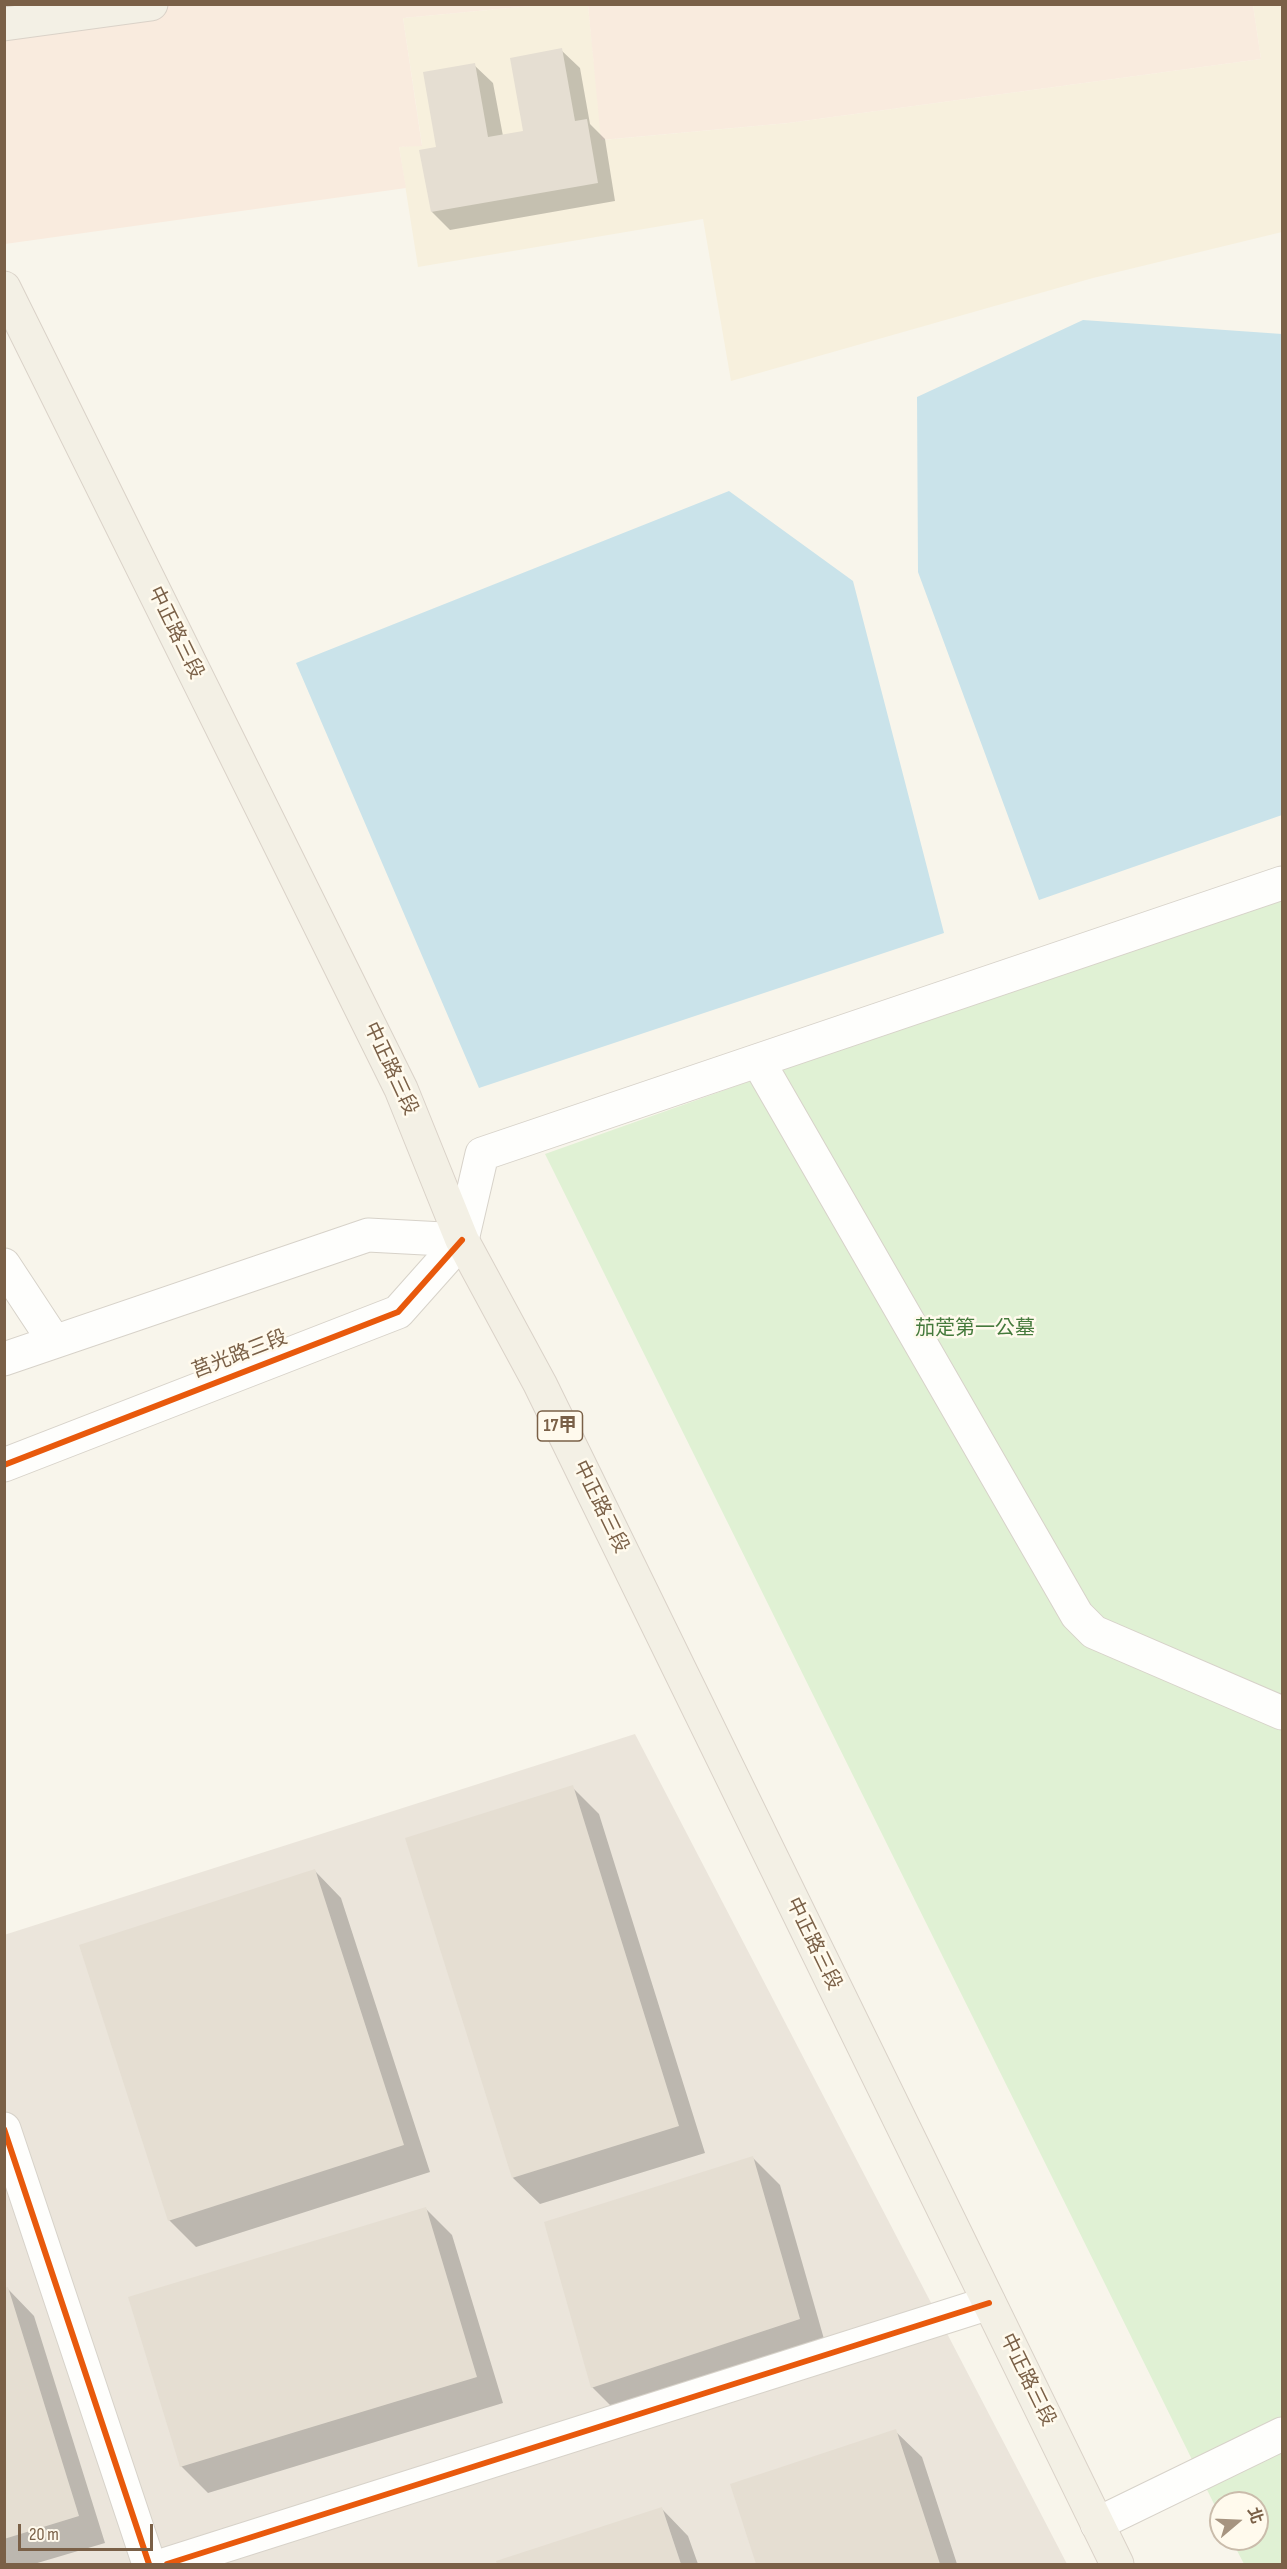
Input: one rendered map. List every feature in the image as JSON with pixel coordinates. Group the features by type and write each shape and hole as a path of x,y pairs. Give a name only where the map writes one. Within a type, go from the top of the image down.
{"main road":[{"path":"4,24 151,4"},
{"name":"中正路三段","path":"4,288 401,1089 462,1240 540,1384 1118,2565"}],"street":[{"path":"4,1359 368,1235 462,1240 482,1154 1282,883"},
{"path":"758,1061 1077,1615 1094,1632 1282,1713"},
{"name":"莒光路三段","path":"4,1465 398,1312 462,1240"},
{"path":"4,1265 54,1341"},
{"path":"4,2129 148,2565"},
{"path":"167,2565 989,2303"},
{"path":"1098,2524 1282,2434"}],"shaded area":[{"path":"4,5 541,5 403,18 422,146 399,147 406,188 5,244"},
{"path":"541,5 588,5 602,140 788,123 1261,59 1253,5 1282,5 1282,232 1093,278 731,381 703,219 418,267 399,147 422,145 403,18"},
{"path":"588,5 1253,5 1261,59 788,123 601,140"},
{"path":"635,1734 1067,2564 5,2564 4,1935"}],"green space":[{"name":"茄萣第一公墓","path":"1282,892 1282,2564 1244,2564 1237,2551 1269,2551 1269,2491 1209,2491 1209,2494 545,1154"}],"water":[{"path":"1083,320 1282,334 1282,815 1039,900 918,572 917,397"},
{"path":"729,491 853,581 944,933 479,1088 296,663"}],"building":[{"path":"562,48 575,121 587,119 598,183 431,212 419,150 436,147 423,72 475,63 488,137 523,131 510,58"},
{"path":"573,1785 679,2126 512,2178 405,1838"},
{"path":"315,1869 404,2145 168,2221 79,1945"},
{"path":"753,2156 800,2319 591,2388 544,2222"},
{"path":"426,2207 477,2377 180,2467 128,2297"},
{"path":"8,2287 79,2516 4,2539 4,2288"},
{"path":"896,2429 940,2564 756,2564 730,2484"},
{"path":"662,2507 681,2564 497,2564 496,2561"}],"cycle path":[{"path":"4,1465 398,1312 462,1240"},
{"path":"4,2129 149,2564"},
{"path":"167,2564 989,2303"}]}
